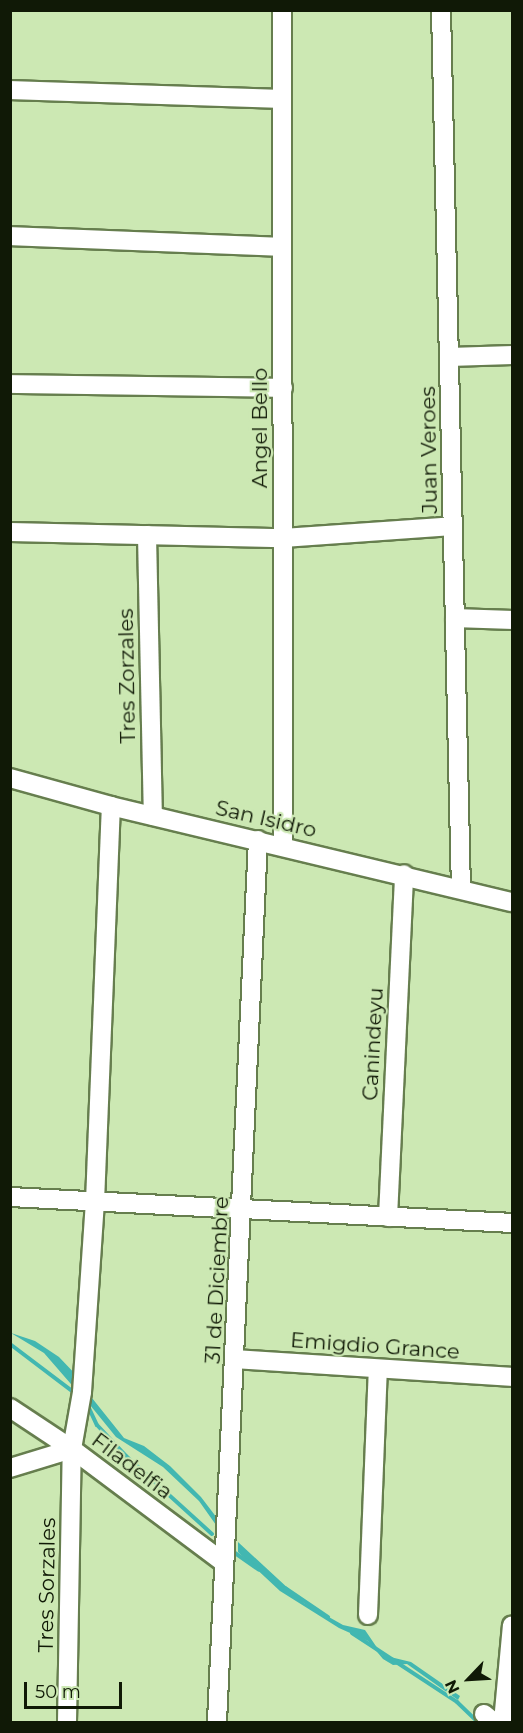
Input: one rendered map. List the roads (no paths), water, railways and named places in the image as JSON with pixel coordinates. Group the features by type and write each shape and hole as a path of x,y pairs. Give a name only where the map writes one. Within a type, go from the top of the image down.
{"street":[{"name":"Angel Bello","path":"282,10 283,846"},
{"name":"Juan Veroes","path":"441,10 461,888"},
{"path":"10,90 282,99"},
{"path":"10,236 282,247"},
{"path":"450,357 513,355"},
{"path":"10,384 283,388"},
{"path":"10,532 283,538 453,526"},
{"name":"Tres Zorzales","path":"147,535 153,816"},
{"path":"455,618 513,620"},
{"name":"San Isidro","path":"10,778 111,807 404,874 513,902"},
{"name":"Tres Sorzales","path":"67,1722 72,1449 82,1392 95,1202 111,807"},
{"name":"31 de Diciembre","path":"217,1722 223,1562 244,1212 258,840"},
{"name":"Canindeyu","path":"388,1217 404,874"},
{"path":"10,1197 244,1212 513,1223"},
{"name":"Emigdio Grance","path":"235,1359 513,1377"},
{"path":"368,1615 378,1370"},
{"name":"Filadelfia","path":"10,1408 72,1449 223,1562"},
{"path":"10,1468 72,1449"},
{"path":"503,1722 513,1625"}],"water":[{"path":"11,1333 35,1341 59,1357 79,1378 77,1391 44,1353"},
{"path":"92,1398 124,1438 144,1446 170,1466 201,1497 217,1518 216,1525 199,1501 163,1467 116,1437 90,1405"},
{"path":"238,1542 304,1603 343,1625 365,1630 382,1655 411,1662 460,1696 458,1700 407,1664 393,1665 383,1659 368,1641 339,1628 280,1591 238,1552"}],"waterway":[{"path":"10,1344 76,1394"},
{"path":"88,1406 97,1425 126,1456 212,1534"},
{"path":"235,1553 259,1570"},
{"path":"285,1588 328,1617"},
{"path":"352,1633 457,1702 478,1722"}]}
